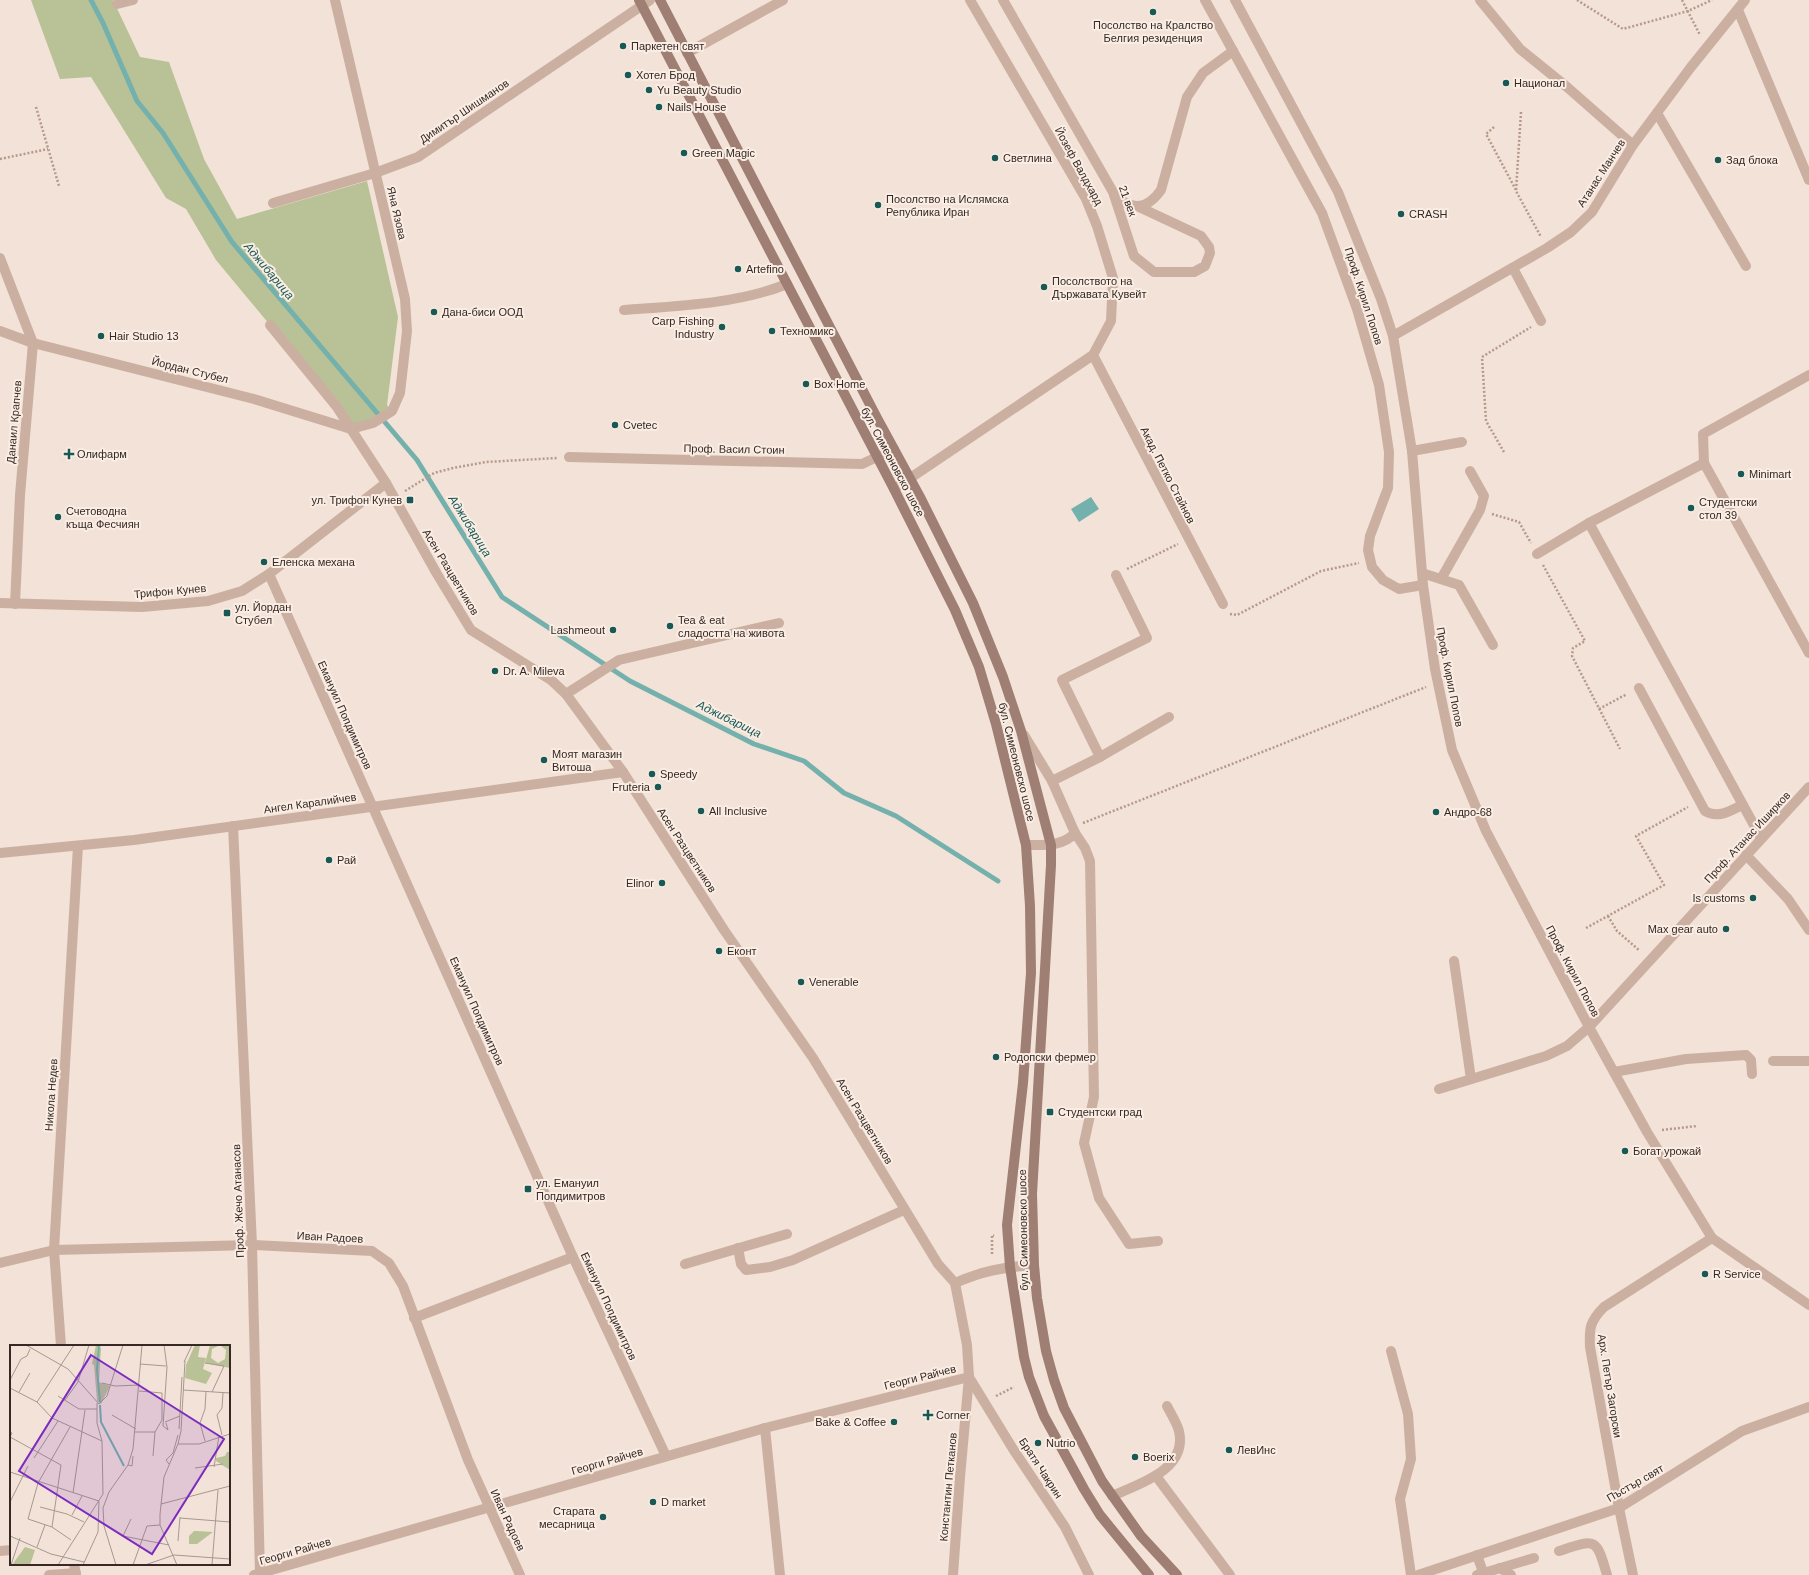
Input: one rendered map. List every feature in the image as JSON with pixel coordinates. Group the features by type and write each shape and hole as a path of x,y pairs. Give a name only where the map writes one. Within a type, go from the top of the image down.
{"main road":[{"name":"бул. Симеоновско шосе","path":"660,0 910,477 973,602 1021,731 1050,845 1051,866 1032,1194 1034,1266 1037,1298 1046,1351 1064,1408 1112,1496 1150,1546 1177,1575"},
{"name":"бул. Симеоновско шосе","path":"644,2 787,284 894,488 955,610 979,667 996,724 1026,845 1030,906 1031,973 1023,1083 1007,1225 1010,1267 1024,1357 1029,1377 1044,1416 1084,1489 1100,1515 1149,1575"}],"street":[{"path":"117,4 133,0"},
{"name":"Яна Язова","path":"335,0 405,299 407,331 404,371 400,393 392,411 373,423 351,429"},
{"path":"687,53 783,0"},
{"name":"Йозеф Валдхард","path":"894,488 1093,355 1111,321 1113,278 1097,226 1086,199 970,0"},
{"name":"21 век","path":"1003,0 1113,192 1134,256 1154,272 1194,272 1205,266 1209,260 1209,247 1201,236 1139,207 1123,202 1113,192"},
{"name":"Проф. Кирил Попов","path":"1205,0 1322,213 1358,309 1379,385 1389,452 1388,488 1370,536 1368,550 1372,567 1383,580 1399,589 1423,585"},
{"name":"Проф. Кирил Попов","path":"1235,0 1338,192 1381,300 1393,336 1412,451 1423,585 1438,682 1452,750 1486,832 1589,1027 1647,1132 1712,1238 1809,1305"},
{"path":"1480,0 1520,49 1567,87 1633,145"},
{"name":"Атанас Манчев","path":"1393,336 1546,248 1571,232 1592,212 1633,145 1745,0"},
{"name":"Димитър Шишманов","path":"273,203 375,173 418,158 644,2"},
{"path":"1738,10 1809,180"},
{"path":"1139,207 1152,200 1161,190 1187,97 1203,73 1233,51"},
{"path":"1657,113 1746,266"},
{"name":"Данаил Крапчев","path":"0,258 33,343 20,495 15,604"},
{"path":"1513,268 1541,321"},
{"path":"624,310 710,303 776,289 787,284"},
{"name":"Асен Разцветников","path":"270,325 337,407 386,483 437,574 471,630 551,680 566,694 623,772 724,930 813,1058 938,1264 955,1283"},
{"name":"Йордан Стубел","path":"0,331 33,343 254,399 351,429"},
{"name":"Акад. Петко Стайнов","path":"1093,355 1222,604"},
{"path":"1809,375 1703,434 1704,462 1809,653"},
{"path":"1412,451 1462,442"},
{"name":"Проф. Васил Стоин","path":"569,457 862,464 894,448"},
{"path":"1537,554 1589,523 1704,462"},
{"path":"1441,579 1480,510 1484,496 1470,471"},
{"name":"Трифон Кунев","path":"15,604 142,607 208,601 242,591 269,574 386,483"},
{"path":"1589,523 1761,838"},
{"path":"1422,573 1459,585 1493,645"},
{"name":"Емануил Попдимитров","path":"269,574 573,1257 666,1456"},
{"path":"1100,757 1062,680 1147,638 1116,575"},
{"path":"0,603 15,604"},
{"path":"566,694 619,660 779,623"},
{"path":"1638,688 1705,811 1712,816 1729,812 1742,805"},
{"path":"1052,781 1100,757 1169,717"},
{"name":"бул. Симеоновско шосе","path":"1021,731 1052,781 1090,861 1094,1097 1084,1143 1099,1198 1129,1244 1158,1241"},
{"name":"Ангел Каралийчев","path":"0,853 78,846 233,826 623,772"},
{"name":"Проф. Атанас Иширков","path":"1439,1089 1546,1056 1566,1046 1589,1027 1809,787"},
{"name":"Проф. Жечо Атанасов","path":"233,826 252,1245 257,1575"},
{"path":"1026,845 1050,845 1062,843 1070,839 1074,830"},
{"name":"Никола Недев","path":"61,1345 54,1250 78,846"},
{"path":"1746,855 1788,899 1809,930"},
{"path":"1454,961 1471,1079"},
{"path":"1614,1072 1686,1059 1746,1055 1751,1060 1752,1074"},
{"path":"1773,1061 1809,1061"},
{"path":"738,1248 741,1264 746,1270 770,1267 793,1260 904,1210"},
{"path":"686,1264 787,1234"},
{"name":"Арх. Петър Загорски","path":"1633,1575 1619,1508 1590,1347 1589,1331 1594,1317 1604,1307 1712,1238"},
{"name":"Иван Радоев","path":"0,1264 54,1250 252,1245 372,1251 389,1263 403,1286 468,1460 520,1575"},
{"path":"414,1318 573,1257"},
{"path":"969,1377 967,1345 955,1283 975,1274 1010,1267 1034,1266"},
{"path":"1391,1351 1408,1414 1411,1460 1400,1500 1411,1575"},
{"name":"Георги Райчев","path":"257,1575 765,1428 969,1377"},
{"name":"Братя Чакрин","path":"969,1377 1013,1449 1065,1527 1089,1575"},
{"name":"Константин Петканов","path":"953,1575 969,1377"},
{"path":"1112,1496 1156,1476 1174,1459 1180,1445 1179,1430 1167,1406"},
{"name":"Пъстър свят","path":"1418,1575 1619,1508 1742,1431 1809,1407"},
{"path":"765,1428 780,1575"},
{"path":"1156,1476 1230,1575"},
{"path":"1559,1551 1584,1543 1593,1544 1599,1549 1606,1575"},
{"path":"0,1551 10,1550"},
{"path":"1477,1556 1481,1574 1497,1571 1534,1558"},
{"path":"52,1575 75,1570"},
{"path":"1497,1571 1511,1575"}],"path":[{"path":"1577,0 1623,29 1688,11 1712,0"},
{"path":"1682,0 1707,48"},
{"path":"36,107 59,186"},
{"path":"1516,191 1521,112"},
{"path":"1494,127 1486,134 1546,248"},
{"path":"0,159 48,149"},
{"path":"1504,452 1486,421 1482,357 1541,321"},
{"path":"405,491 434,473 486,462 569,457"},
{"path":"1480,510 1519,522 1585,641 1573,648 1572,656 1620,749"},
{"path":"1116,575 1172,547"},
{"path":"1222,604 1229,614 1233,616 1237,615 1321,570 1371,561"},
{"path":"1074,830 1438,682"},
{"path":"1599,709 1638,688"},
{"path":"1586,928 1664,885 1636,836 1699,800"},
{"path":"1608,916 1617,931 1650,959"},
{"path":"1647,1132 1697,1126"},
{"path":"992,1235 992,1254"},
{"path":"985,1402 1014,1387"}],"green space":[{"path":"31,0 113,0 140,57 169,62 204,159 237,219 367,181 398,317 387,405 392,411 351,429 270,325 216,260 186,209 166,198 91,77 60,79"}],"water":[{"path":"1091,497 1099,509 1079,522 1071,509"}],"waterway":[{"name":"Аджибарица","path":"91,0 103,23 137,101 163,133 232,242 417,460 502,597 630,681 754,744 804,761 844,793 896,816 998,881"}],"place":[{"name":"Посолство на Кралство Белгия резиденция","path":"1153,12"},
{"name":"Паркетен свят","path":"623,46"},
{"name":"Хотел Брод","path":"628,75"},
{"name":"Национал","path":"1506,83"},
{"name":"Yu Beauty Studio","path":"649,90"},
{"name":"Nails House","path":"659,107"},
{"name":"Green Magic","path":"684,153"},
{"name":"Светлина","path":"995,158"},
{"name":"Зад блока","path":"1718,160"},
{"name":"Посолство на Ислямска Република Иран","path":"878,205"},
{"name":"CRASH","path":"1401,214"},
{"name":"Artefino","path":"738,269"},
{"name":"Посолството на Държавата Кувейт","path":"1044,287"},
{"name":"Дана-биси ООД","path":"434,312"},
{"name":"Carp Fishing Industry","path":"722,327"},
{"name":"Техномикс","path":"772,331"},
{"name":"Hair Studio 13","path":"101,336"},
{"name":"Box Home","path":"806,384"},
{"name":"Cvetec","path":"615,425"},
{"name":"Олифарм","path":"69,454"},
{"name":"Minimart","path":"1741,474"},
{"name":"ул. Трифон Кунев","path":"410,500"},
{"name":"Студентски стол 39","path":"1691,508"},
{"name":"Счетоводна къща Фесчиян","path":"58,517"},
{"name":"Еленска механа","path":"264,562"},
{"name":"ул. Йордан Стубел","path":"227,613"},
{"name":"Tea & eat сладостта на живота","path":"670,626"},
{"name":"Lashmeout","path":"613,630"},
{"name":"Dr. A. Mileva","path":"495,671"},
{"name":"Моят магазин Витоша","path":"544,760"},
{"name":"Speedy","path":"652,774"},
{"name":"Fruteria","path":"658,787"},
{"name":"All Inclusive","path":"701,811"},
{"name":"Андро-68","path":"1436,812"},
{"name":"Рай","path":"329,860"},
{"name":"Elinor","path":"662,883"},
{"name":"Is customs","path":"1753,898"},
{"name":"Max gear auto","path":"1726,929"},
{"name":"Еконт","path":"719,951"},
{"name":"Venerable","path":"801,982"},
{"name":"Родопски фермер","path":"996,1057"},
{"name":"Студентски град","path":"1050,1112"},
{"name":"Богат урожай","path":"1625,1151"},
{"name":"ул. Емануил Попдимитров","path":"528,1189"},
{"name":"R Service","path":"1705,1274"},
{"name":"Corner","path":"928,1415"},
{"name":"Bake & Coffee","path":"894,1422"},
{"name":"Nutrio","path":"1038,1443"},
{"name":"ЛевИнс","path":"1229,1450"},
{"name":"Boerix","path":"1135,1457"},
{"name":"D market","path":"653,1502"},
{"name":"Старата месарница","path":"603,1517"}]}
